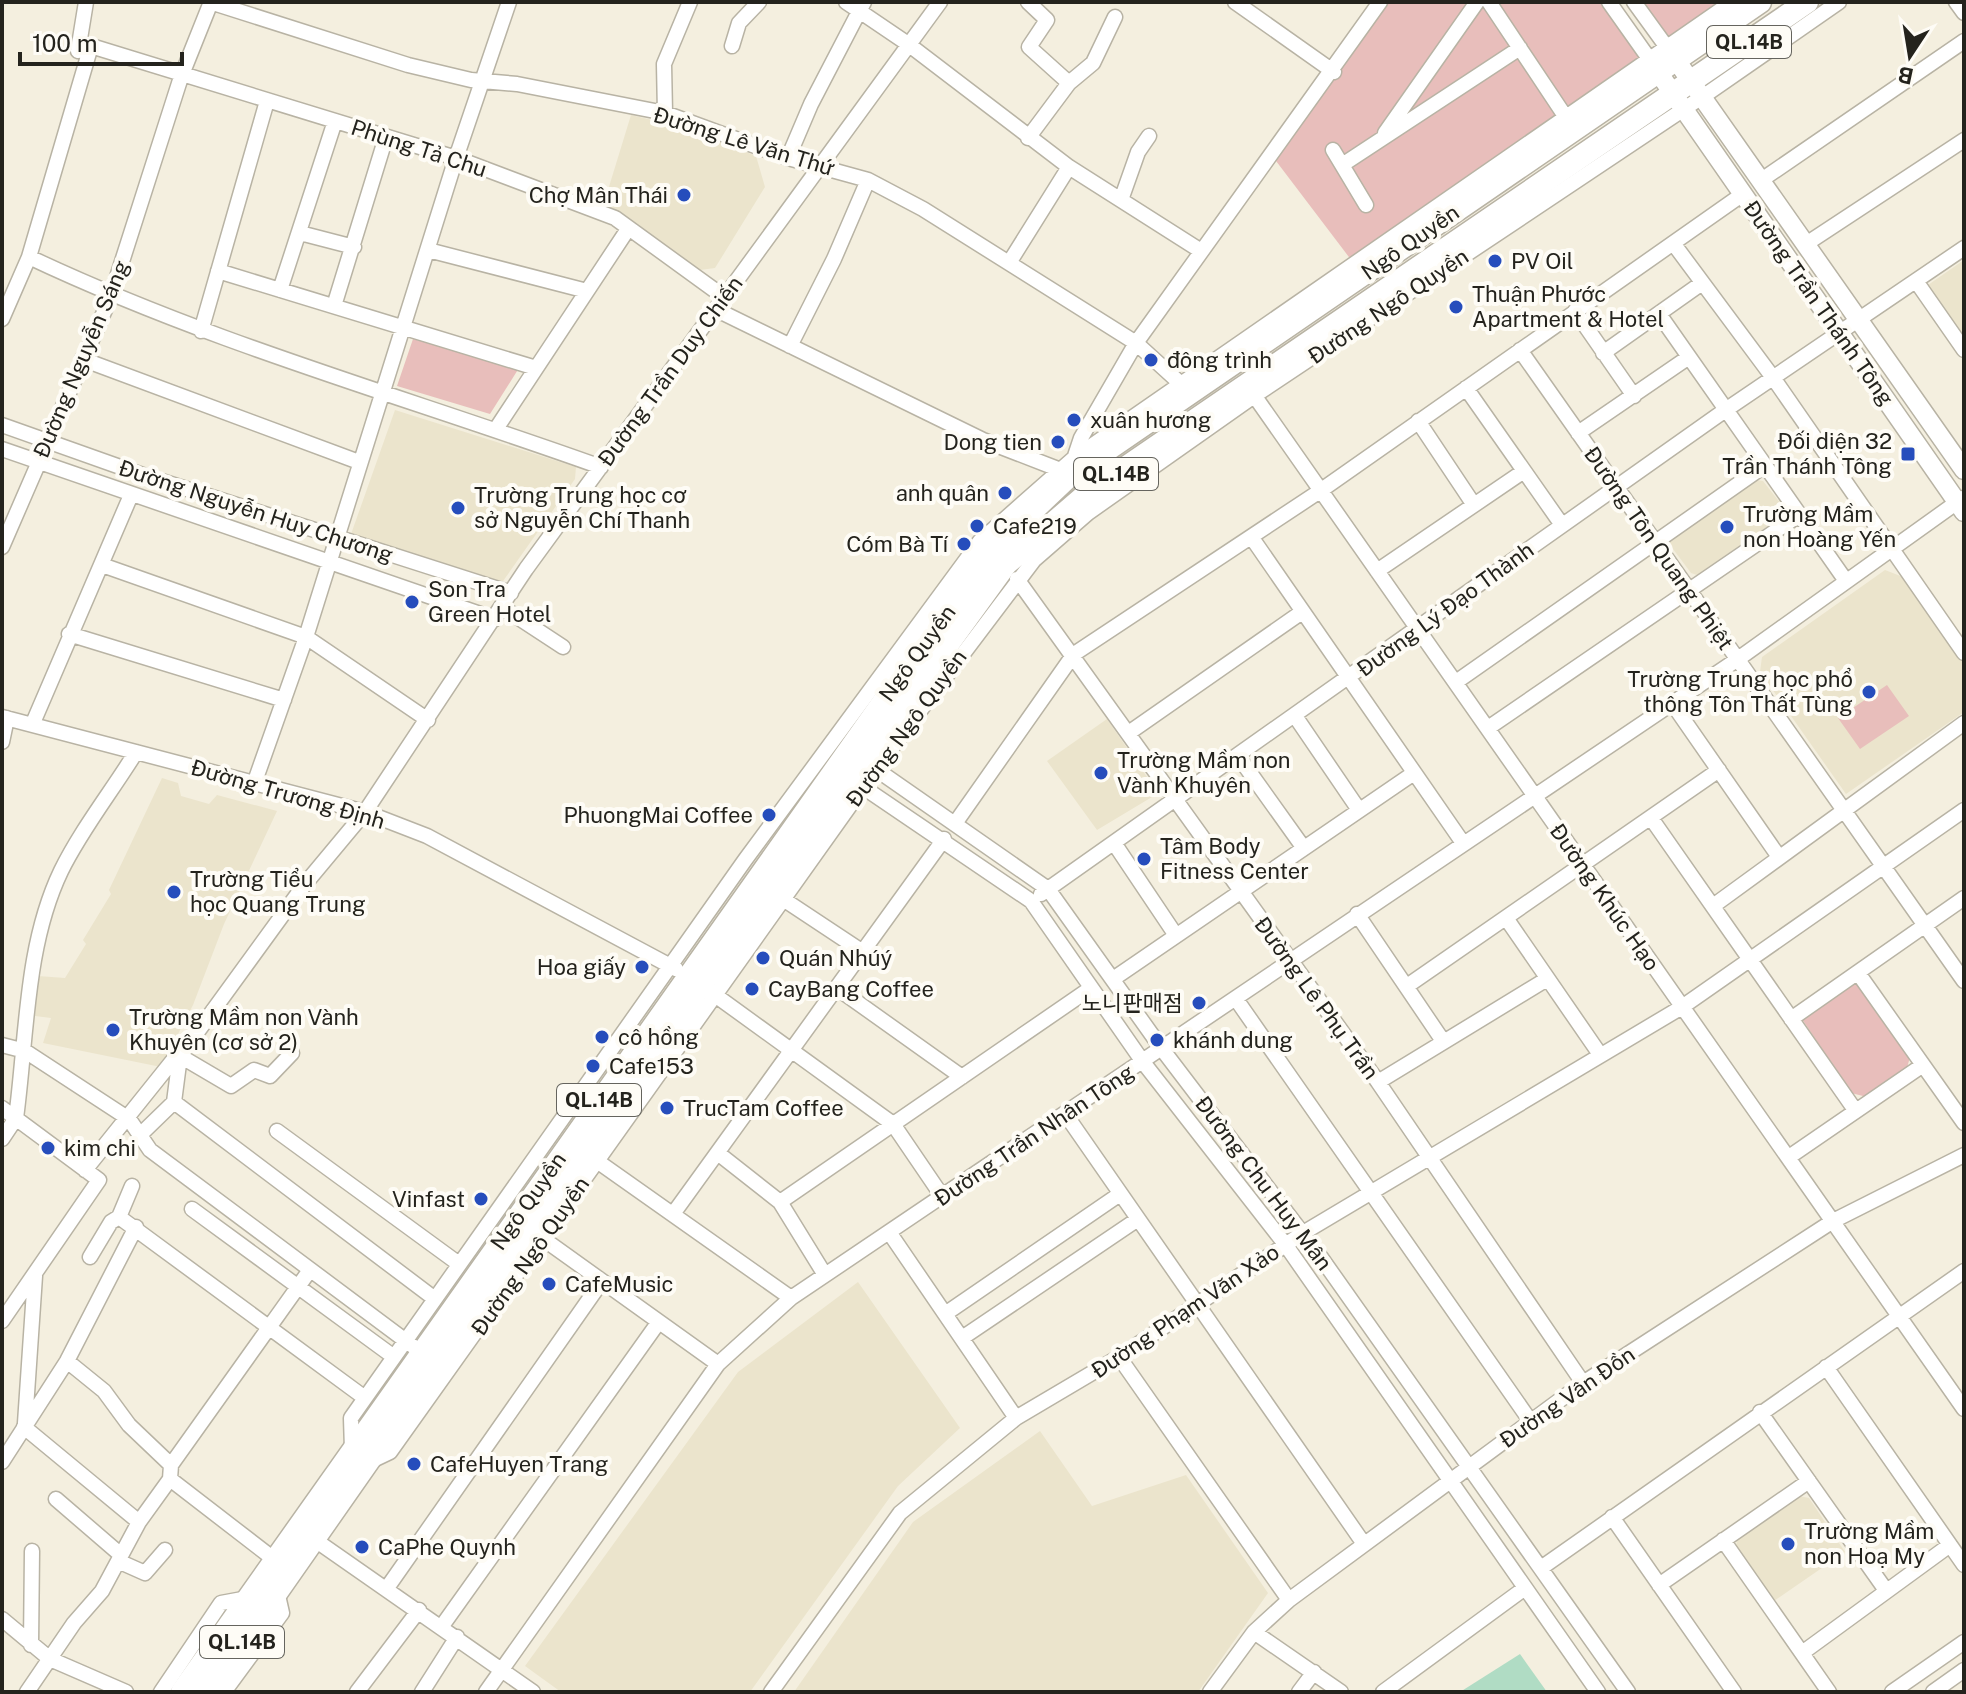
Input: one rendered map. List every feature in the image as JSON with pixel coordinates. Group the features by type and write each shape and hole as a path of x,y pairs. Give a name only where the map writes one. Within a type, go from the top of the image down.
{"highway":[{"name":"Ngô Quyền","path":"306,1533 848,765 991,550 1067,468 1663,60 1760,2"},
{"name":"Ngô Quyền","path":"848,765 1006,564 1087,494 1250,390 1687,96 1807,2"},
{"name":"Ngô Quyền","path":"359,1457 413,1346 694,980"},
{"name":"QL.14B","path":"182,1692 275,1560 306,1533"},
{"name":"QL.14B","path":"207,1692 277,1591 306,1533"}],"main road":[{"path":"1663,60 1687,96"},
{"name":"Đường Trần Thánh Tông","path":"1687,96 1760,181 1964,470"},
{"name":"Đường Trần Thánh Tông","path":"1687,96 1743,194 1962,504"}],"street":[{"path":"2,319 29,257 84,48 86,2"},
{"name":"Đường Lê Văn Thứ","path":"211,2 408,65 471,80 485,79 665,113 788,158 868,180 1136,343 1181,384"},
{"name":"Đường Nguyễn Sáng","path":"2,547 111,296 181,77 211,2"},
{"path":"254,784 330,564 359,462 384,394 456,158 509,2"},
{"path":"665,113 664,64 690,2"},
{"path":"732,46 739,23 759,2"},
{"path":"846,2 862,6 1069,167 1201,251"},
{"name":"Đường Trần Duy Chiến","path":"174,1102 180,1056 305,884 365,812 511,593 817,167 940,2"},
{"path":"1028,2 1047,20 1029,47 1069,83"},
{"path":"1235,2 1334,72"},
{"path":"1067,468 1136,343 1334,72 1380,2"},
{"path":"1381,139 1477,2"},
{"path":"1489,2 1567,119"},
{"path":"1609,2 1627,28 1663,60"},
{"path":"1634,2 1663,60"},
{"path":"1067,468 1181,384 1567,119 1663,60 1732,2"},
{"path":"1687,96 1839,2"},
{"path":"1956,2 1964,13"},
{"path":"788,158 811,104 862,6"},
{"path":"1028,138 1069,83 1097,59 1115,17"},
{"path":"1760,181 1964,41"},
{"name":"Phùng Tả Chu","path":"84,48 456,158 615,218 720,303 790,346 983,440 1067,468"},
{"path":"1342,165 1520,48"},
{"path":"201,331 267,101"},
{"path":"280,290 335,121"},
{"path":"1121,200 1138,152 1149,136"},
{"path":"334,306 386,137"},
{"path":"1806,244 1964,140"},
{"path":"1333,150 1366,205"},
{"path":"1009,263 1069,167"},
{"path":"790,346 834,259 868,180"},
{"path":"956,822 1074,654 1252,538 1743,194"},
{"path":"496,429 628,229"},
{"path":"300,233 354,247"},
{"path":"1673,243 1774,379 1964,653"},
{"name":"Đường Lý Đạo Thành","path":"1031,901 1724,411 1964,248"},
{"path":"428,250 587,291"},
{"path":"29,257 111,296 201,331 601,467"},
{"path":"218,271 536,368"},
{"path":"1916,281 1964,350"},
{"path":"1603,353 1702,283"},
{"path":"1575,311 1634,396"},
{"path":"1659,314 1724,411 1846,581"},
{"name":"Đường Tôn Quang Phiệt","path":"1520,350 1964,981"},
{"path":"1578,433 1689,357"},
{"path":"82,359 359,462"},
{"path":"1466,388 1562,525"},
{"name":"Đường Khúc Hạo","path":"1250,390 1964,1409"},
{"name":"Đường Ngô Quyền","path":"848,765 783,899 694,980 597,1161 390,1452 359,1457 351,1418 394,1357 413,1346 435,1299 459,1264 694,980 848,765 1017,579 1088,513 1250,390"},
{"path":"1418,421 1474,505"},
{"name":"Đường Nguyễn Huy Chương","path":"2,425 336,538 511,593"},
{"name":"Đường Nguyễn Huy Chương","path":"2,449 330,564 498,613 563,647"},
{"path":"1456,682 1764,466"},
{"path":"1377,571 1524,471"},
{"path":"33,723 131,495"},
{"name":"Đường Trần Nhân Tông","path":"486,1692 718,1364 791,1298 1066,1115 1357,914 1738,659 1890,550 1962,504"},
{"path":"1488,728 1799,515"},
{"path":"1252,538 1463,843"},
{"path":"102,565 306,637 428,720"},
{"name":"Đường Lê Phụ Trần","path":"1017,579 1130,732 1378,1082 1583,1383"},
{"path":"1130,732 1302,612"},
{"path":"69,634 284,700"},
{"path":"1672,703 1779,857"},
{"path":"1295,716 1359,810"},
{"path":"2,742 4,718"},
{"name":"Đường Trương Định","path":"4,718 33,723 365,812 427,836 694,980 793,1049 893,1124 942,1196"},
{"path":"1713,906 1964,723"},
{"path":"2,1139 16,1118 34,963 46,912 61,871 136,752"},
{"path":"1238,756 1303,847"},
{"name":"Đường Chu Huy Mân","path":"848,765 956,822 1048,889 1162,1049 1303,1233 1628,1692"},
{"name":"Đường Chu Huy Mân","path":"848,765 1031,901 1143,1062 1285,1244 1598,1692"},
{"path":"1407,986 1719,770"},
{"path":"1113,979 1414,773"},
{"name":"Đường Phạm Văn Xảo","path":"771,1692 900,1513 1016,1418 1119,1357 1285,1244 1599,1053 1682,1007 1964,810"},
{"path":"1651,818 1855,1110"},
{"path":"673,1214 944,839"},
{"path":"1114,843 1175,934"},
{"path":"1791,1019 1964,898"},
{"path":"783,899 863,952"},
{"path":"1357,914 1443,1041"},
{"path":"1506,918 1599,1053"},
{"path":"1858,973 1964,1123"},
{"path":"1378,1082 1547,979"},
{"path":"837,988 962,1077"},
{"path":"780,1202 1091,988"},
{"path":"1236,999 1531,1422"},
{"path":"2,1045 25,1051 129,1119 150,1150 413,1346"},
{"path":"85,1170 180,1056 231,1086 254,1070 270,1076 292,1053"},
{"path":"1789,1157 1923,1065"},
{"path":"140,1135 174,1102 435,1299"},
{"path":"2,1108 99,1180 2,1321"},
{"path":"1066,1115 1364,1544"},
{"path":"277,1131 459,1264"},
{"path":"719,1154 780,1202 825,1275"},
{"name":"Đường Vân Đồn","path":"1210,1692 1254,1632 1289,1600 1583,1383 1833,1221 1964,1155"},
{"path":"597,1161 791,1298"},
{"path":"90,1257 111,1222 119,1217 132,1186"},
{"path":"945,1314 1120,1194"},
{"path":"192,1209 394,1357"},
{"path":"119,1217 365,1398"},
{"path":"962,1338 1138,1219"},
{"path":"2,1462 67,1361 136,1227"},
{"path":"889,1232 1016,1418"},
{"path":"542,1238 718,1364"},
{"path":"259,1261 273,1242"},
{"path":"31,1691 74,1623 102,1591 139,1522 171,1472 310,1270"},
{"path":"1541,1568 1964,1271"},
{"path":"24,1427 35,1275"},
{"path":"387,1588 602,1281"},
{"path":"344,1322 358,1305"},
{"path":"442,1626 658,1323"},
{"path":"1119,1357 1289,1600"},
{"path":"67,1361 104,1391 129,1425 171,1472 275,1560"},
{"path":"1826,1367 1964,1565"},
{"path":"1760,1412 1885,1589"},
{"path":"24,1427 139,1522"},
{"path":"1659,1585 1809,1481"},
{"path":"56,1499 120,1558 145,1573 165,1550"},
{"path":"1612,1517 1734,1692"},
{"path":"306,1533 533,1692"},
{"path":"1723,1540 1829,1692"},
{"path":"1802,1653 1885,1589 1950,1545"},
{"path":"31,1645 32,1551"},
{"path":"1383,1692 1525,1588"},
{"path":"224,1692 282,1613 277,1591"},
{"path":"161,1692 221,1603 248,1598"},
{"path":"357,1692 419,1610"},
{"path":"2,1619 50,1659 126,1692"},
{"path":"1254,1632 1341,1692"},
{"path":"422,1692 457,1637"},
{"path":"1892,1692 1964,1642"},
{"path":"1933,1692 1964,1670"},
{"path":"1299,1692 1314,1672"}],"shaded area":[{"path":"1378,2 1609,2 1650,60 1355,265 1273,157"},
{"path":"1634,2 1732,2 1667,48"},
{"name":"Chợ Mân Thái","path":"631,115 686,128 756,156 765,187 715,268 700,270 604,203"},
{"path":"1964,260 1964,336 1928,285"},
{"path":"413,339 519,368 490,414 397,386"},
{"name":"Trường Trung học cơ sở Nguyễn Chí Thanh","path":"395,410 576,467 575,479 501,584 350,537"},
{"name":"Trường Mầm non Hoàng Yến","path":"1756,480 1763,481 1785,509 1784,515 1697,575 1691,573 1670,545 1670,539"},
{"name":"Trường Trung học phổ thông Tôn Thất Tùng","path":"1885,570 1903,577 1964,662 1964,712 1846,794 1760,672 1762,657"},
{"path":"1887,685 1909,716 1860,749 1838,718"},
{"name":"Trường Mầm non Vành Khuyên","path":"1107,719 1156,790 1152,797 1097,830 1047,761"},
{"name":"Trường Tiểu học Quang Trung","path":"162,778 178,783 181,796 209,804 217,795 277,811 224,924 193,1005 161,1067 43,1043 51,1018 35,1016 38,976 65,978 86,944 83,940 111,894 109,890"},
{"path":"1857,983 1911,1054 1906,1071 1867,1097 1851,1093 1802,1019 1850,984"},
{"path":"858,1282 960,1428 898,1486 750,1692 561,1692 525,1666 738,1372"},
{"path":"1040,1431 1092,1506 1186,1475 1268,1593 1198,1692 794,1692 913,1522"},
{"name":"Trường Mầm non Hoạ My","path":"1799,1496 1809,1498 1845,1552 1774,1601 1736,1549 1737,1539"},
{"path":"1520,1654 1547,1692 1460,1692"}],"place":[{"name":"Chợ Mân Thái","path":"684,195"},
{"name":"PV Oil","path":"1495,261"},
{"name":"Thuận Phước Apartment & Hotel","path":"1456,307"},
{"name":"đông trình","path":"1151,360"},
{"name":"xuân hương","path":"1074,420"},
{"name":"Dong tien","path":"1058,442"},
{"name":"Đối diện 32 Trần Thánh Tông","path":"1908,454"},
{"name":"anh quân","path":"1005,493"},
{"name":"Trường Trung học cơ sở Nguyễn Chí Thanh","path":"458,508"},
{"name":"Cafe219","path":"977,526"},
{"name":"Trường Mầm non Hoàng Yến","path":"1727,527"},
{"name":"Cóm Bà Tí","path":"964,544"},
{"name":"Son Tra Green Hotel","path":"412,602"},
{"name":"Trường Trung học phổ thông Tôn Thất Tùng","path":"1869,692"},
{"name":"Trường Mầm non Vành Khuyên","path":"1101,773"},
{"name":"PhuongMai Coffee","path":"769,815"},
{"name":"Tâm Body Fitness Center","path":"1144,859"},
{"name":"Trường Tiểu học Quang Trung","path":"174,892"},
{"name":"Quán Nhúý","path":"763,958"},
{"name":"Hoa giấy","path":"642,967"},
{"name":"CayBang Coffee","path":"752,989"},
{"name":"노니판매점","path":"1199,1003"},
{"name":"Trường Mầm non Vành Khuyên (cơ sở 2)","path":"113,1030"},
{"name":"cô hồng","path":"602,1037"},
{"name":"khánh dung","path":"1157,1040"},
{"name":"Cafe153","path":"593,1066"},
{"name":"TrucTam Coffee","path":"667,1108"},
{"name":"kim chi","path":"48,1148"},
{"name":"Vinfast","path":"481,1199"},
{"name":"CafeMusic","path":"549,1284"},
{"name":"CafeHuyen Trang","path":"414,1464"},
{"name":"Trường Mầm non Hoạ My","path":"1788,1544"},
{"name":"CaPhe Quynh","path":"362,1547"}]}
